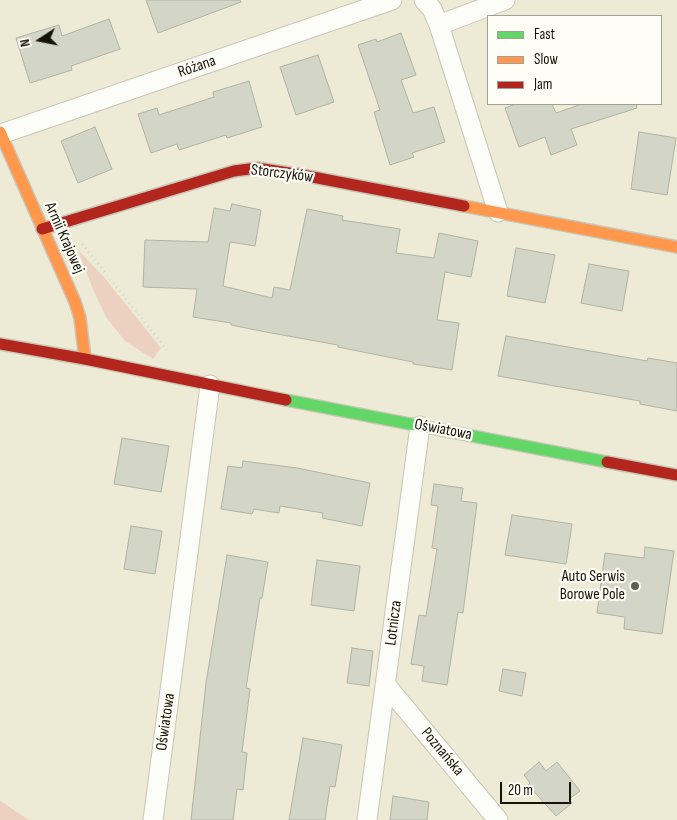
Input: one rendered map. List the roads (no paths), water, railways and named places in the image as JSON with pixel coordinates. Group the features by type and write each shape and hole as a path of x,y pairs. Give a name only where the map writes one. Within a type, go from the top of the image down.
{"street":[{"name":"Różana","path":"0,132 392,0"},
{"path":"424,0 432,9 439,25 498,212"},
{"path":"439,25 505,0"},
{"name":"Armii Krajowej","path":"0,132 75,302 80,318 86,359"},
{"name":"Storczyków","path":"42,229 234,171 257,168 677,247"},
{"name":"Oświatowa","path":"0,344 86,359 210,385 677,475"},
{"name":"Oświatowa","path":"152,820 210,385"},
{"name":"Lotnicza","path":"367,820 420,426"},
{"name":"Poznańska","path":"386,685 498,820"}],"place":[{"name":"Auto Serwis Borowe Pole","path":"635,586"}]}
